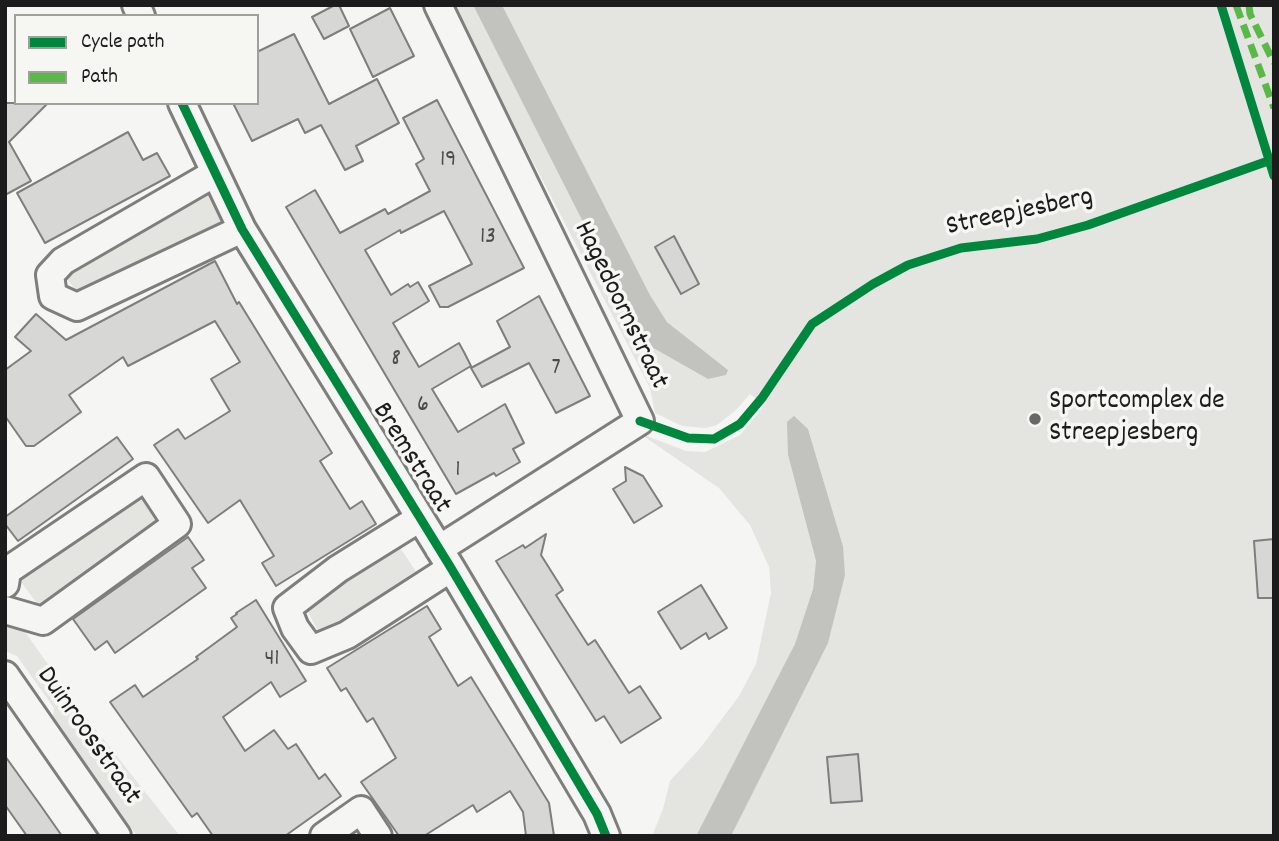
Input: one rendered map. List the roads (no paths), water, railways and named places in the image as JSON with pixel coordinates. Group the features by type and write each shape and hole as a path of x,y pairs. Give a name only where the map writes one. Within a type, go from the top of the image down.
{"street":[{"name":"Hagedoornstraat","path":"438,5 640,421 445,558"},
{"name":"Bremstraat","path":"183,105 242,229 445,558 597,814 606,836"},
{"path":"215,173 63,261 50,275 53,296 77,307 242,229"},
{"path":"5,584 7,571 146,477 177,524 43,621 5,610"},
{"name":"Bremstraat","path":"420,518 338,569 288,608 295,628 311,650 348,635 445,558"},
{"name":"Duinroosstraat","path":"5,675 117,836"},
{"path":"324,836 361,810 378,836"}],"place":[{"name":"Sportcomplex de Streepjesberg","path":"1035,419"}]}
